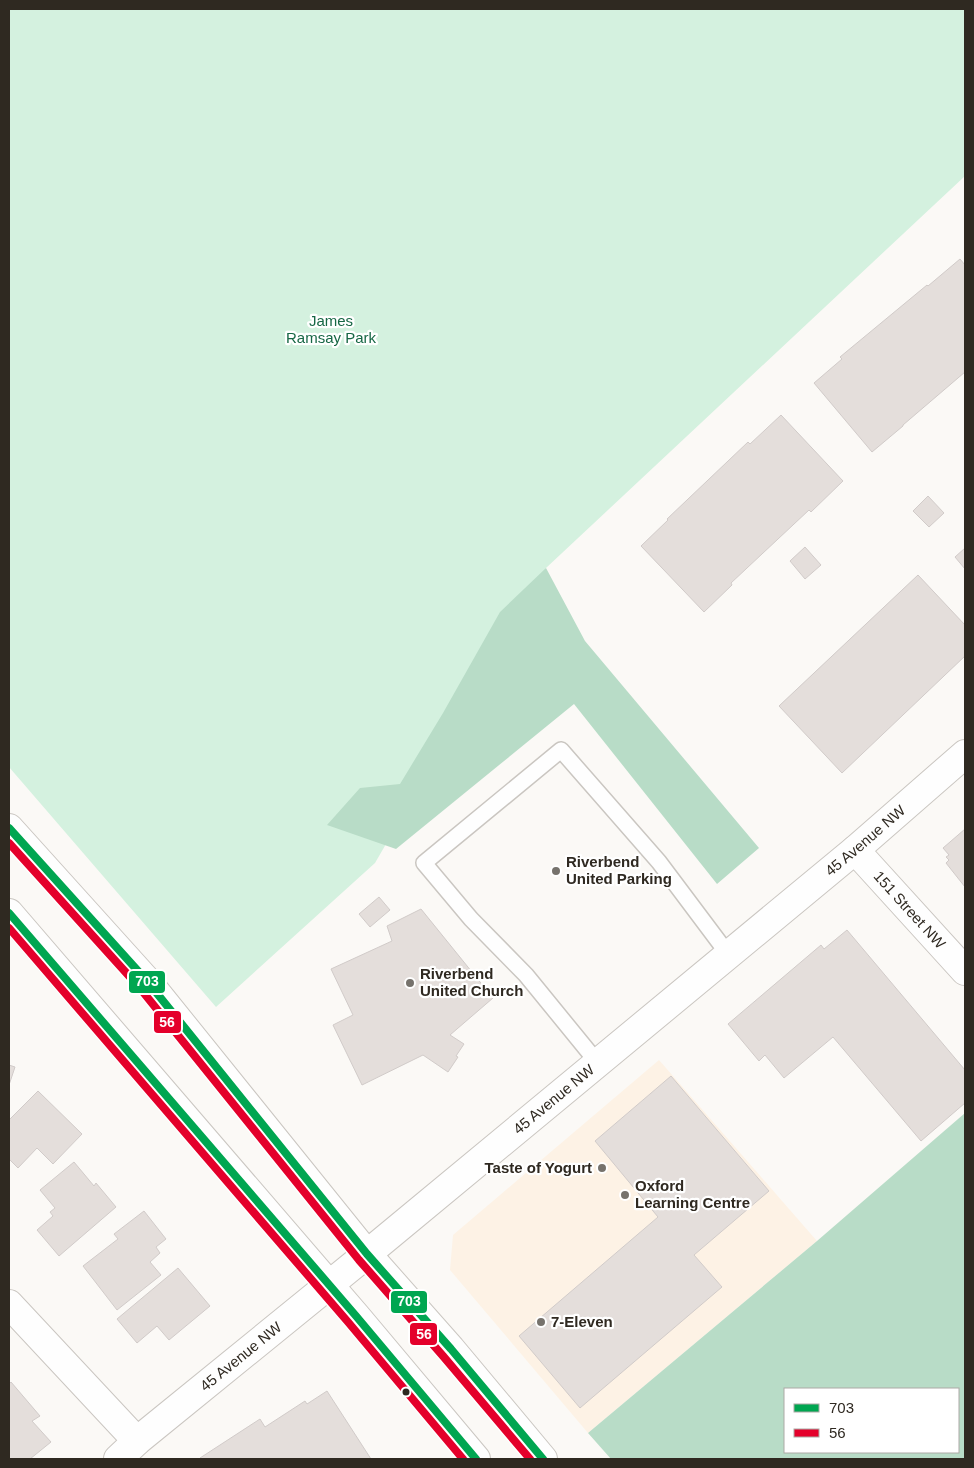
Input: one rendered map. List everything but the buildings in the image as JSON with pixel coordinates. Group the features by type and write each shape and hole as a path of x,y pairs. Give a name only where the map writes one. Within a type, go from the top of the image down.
{"street":[{"name":"45 Avenue NW","path":"9,1304 128,1450 855,850 965,754"},
{"path":"9,828 147,981 367,1254 544,1459"},
{"name":"151 Street NW","path":"855,850 965,972"},
{"path":"9,913 476,1459"}],"lane":[{"path":"597,1062 526,975 471,919 424,863 560,750 659,862 728,954"}],"shaded area":[{"path":"659,1060 817,1241 588,1433 450,1270 453,1235"}],"green space":[{"name":"James Ramsay Park","path":"9,9 965,9 965,176 546,568 375,863 216,1007 9,767"},
{"path":"546,568 585,641 759,848 717,884 574,704 396,849 327,825 360,788 400,784 500,612"},
{"path":"965,1113 965,1459 611,1459 588,1433 817,1241"}],"transit line":[{"name":"703","path":"9,828 147,981 367,1254 451,1349 543,1459"},
{"name":"56","path":"9,843 139,987 359,1260 530,1459"},
{"name":"703","path":"9,913 356,1316 476,1459"},
{"name":"56","path":"9,928 348,1322 463,1459"}],"place":[{"name":"Riverbend United Parking","path":"556,871"},
{"name":"Riverbend United Church","path":"410,983"},
{"name":"Taste of Yogurt","path":"602,1168"},
{"name":"Oxford Learning Centre","path":"625,1195"},
{"name":"7-Eleven","path":"541,1322"}]}
